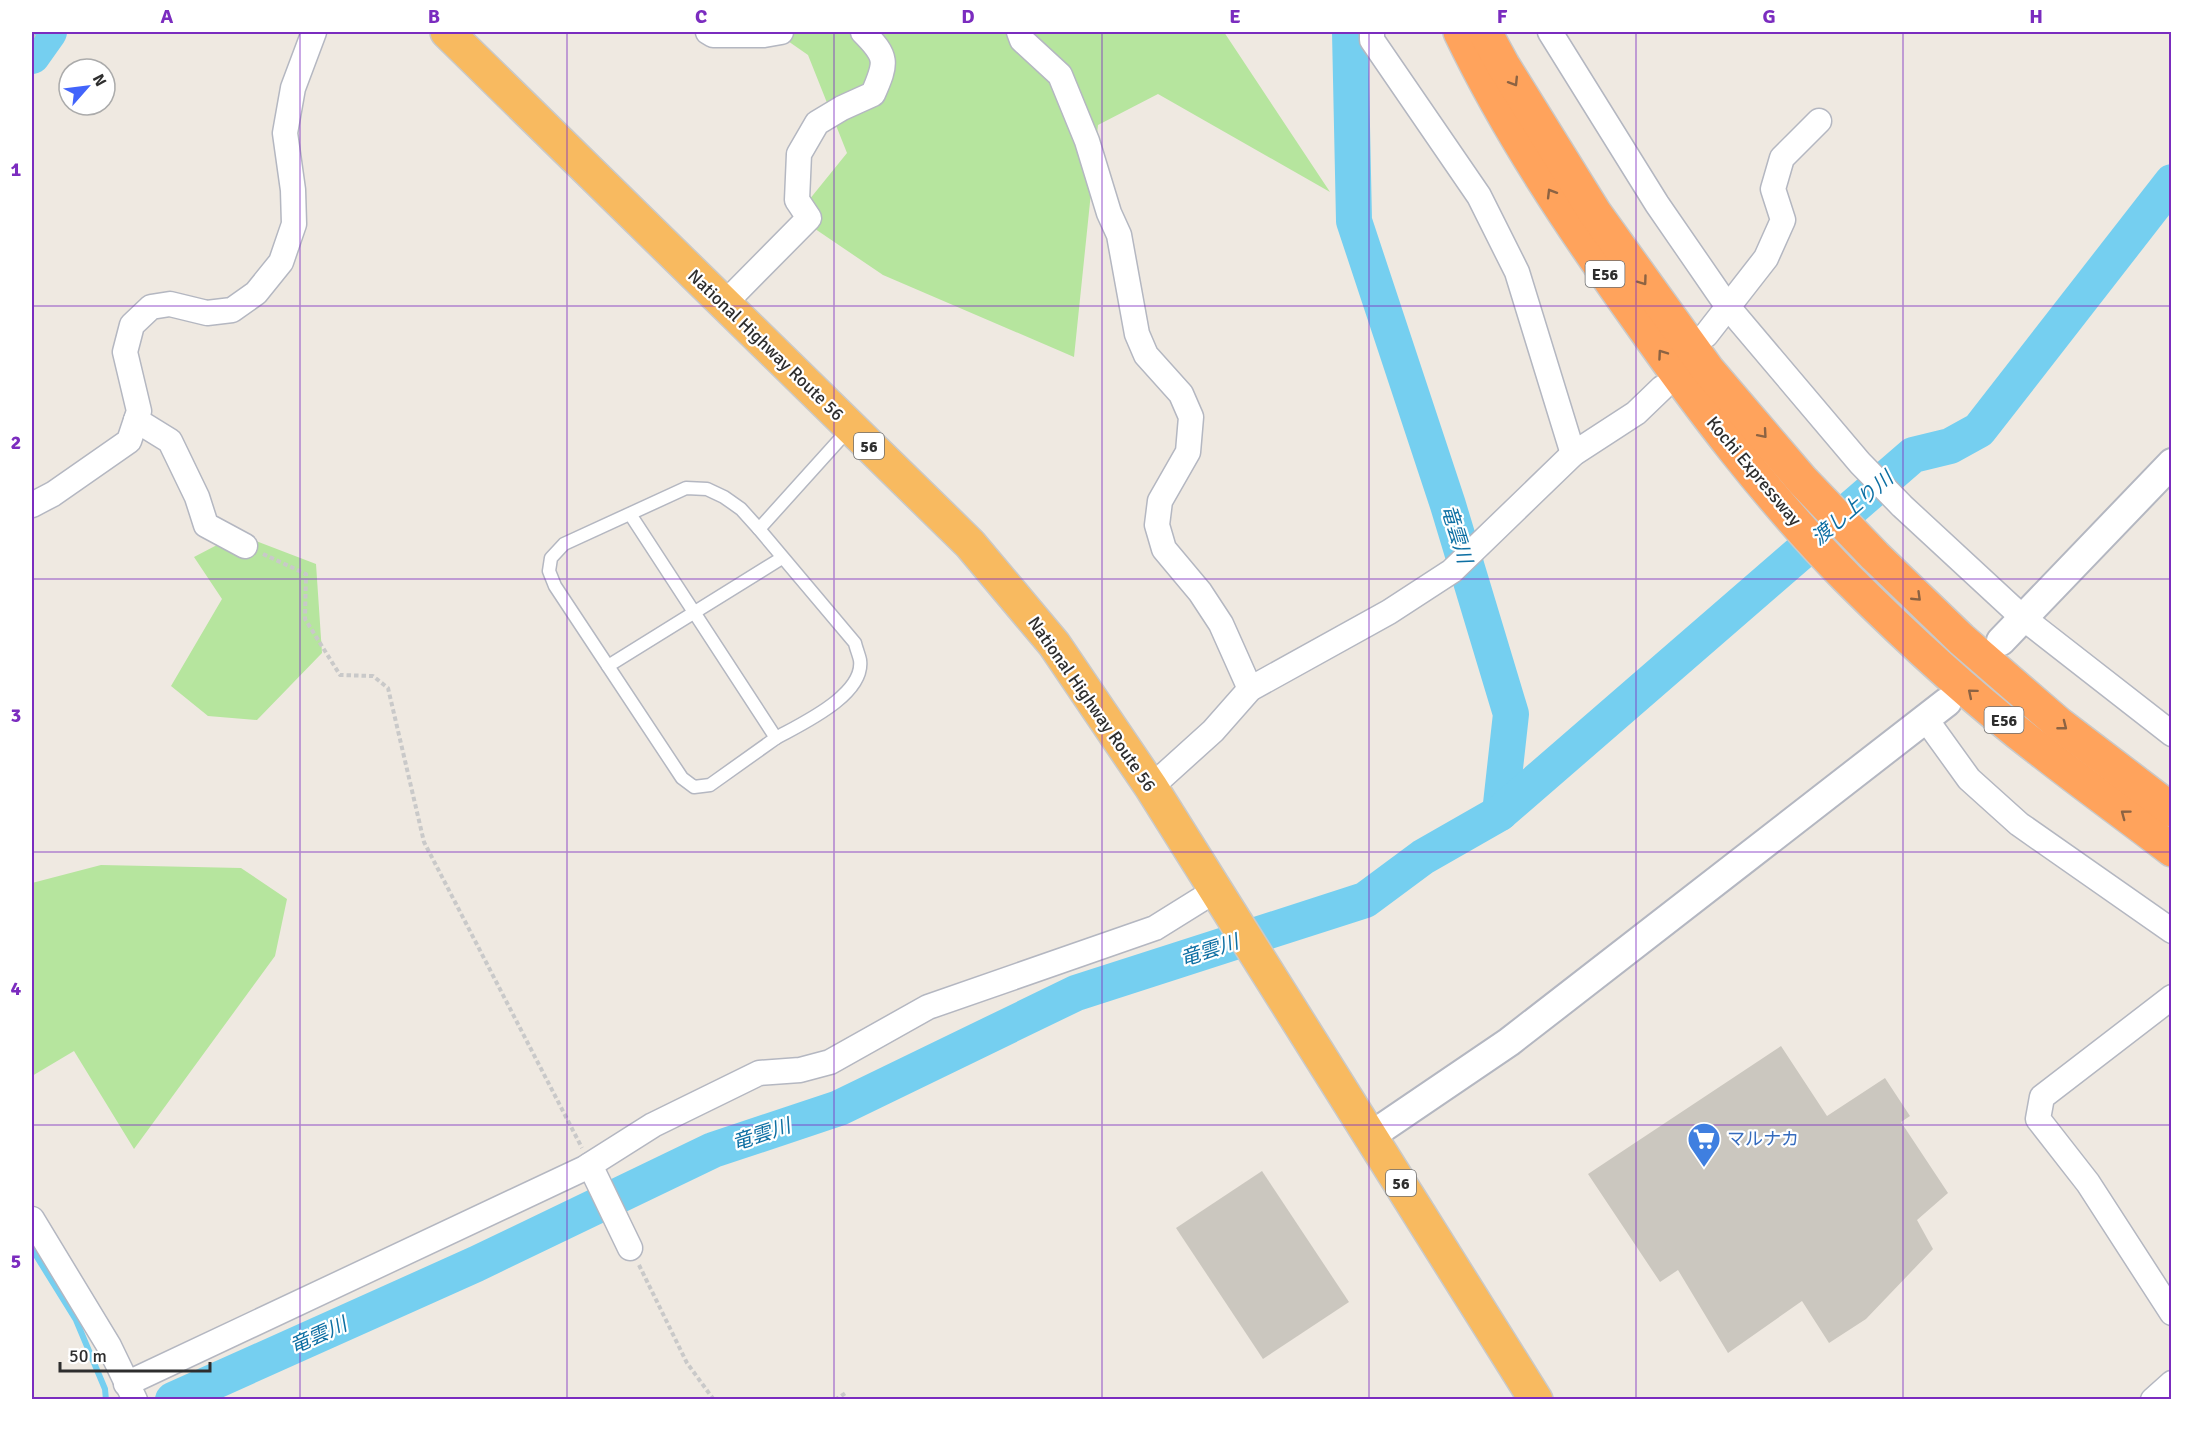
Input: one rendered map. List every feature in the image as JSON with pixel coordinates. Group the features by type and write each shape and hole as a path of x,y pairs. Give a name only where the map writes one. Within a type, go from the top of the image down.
{"highway":[{"name":"National Highway Route 56","path":"447,32 970,544 1054,644 1151,787 1372,1135 1536,1400"},
{"name":"Kochi Expressway","path":"1460,32 1480,75 1574,230 1685,387 1775,499 1846,577 1938,663 2037,748 2172,849"},
{"name":"Kochi Expressway","path":"1485,32 1594,213 1708,370 1802,480 1875,556 1961,639 2058,723 2172,810"}],"street":[{"path":"32,506 129,441 139,411 125,352 132,325 151,307 170,304 207,313 232,310 256,293 281,262 294,224 293,190 285,133 293,88 315,32"},
{"path":"708,32 713,35 764,35 781,32"},
{"path":"724,304 809,218 797,200 799,154 817,123 842,108 873,94 883,70 880,49 863,32"},
{"path":"1019,32 1022,40 1060,75 1087,141 1109,213 1119,236 1137,334 1146,355 1181,394 1191,417 1188,452 1160,501 1157,525 1164,549 1200,592 1221,624 1250,689"},
{"path":"1372,32 1372,40 1479,196 1517,272 1573,454"},
{"path":"1550,32 1657,204 1728,307 1860,463 1902,506 2022,617 2172,734"},
{"path":"1706,335 1766,258 1784,220 1773,189 1782,158 1819,121"},
{"path":"1151,787 1213,731 1250,689 1389,612 1452,571 1573,454 1636,413 1662,388"},
{"path":"136,420 170,441 197,497 206,525 245,546"},
{"path":"2001,641 2172,463"},
{"path":"1372,1135 1509,1042 1936,710 1969,779 2019,824 2172,931"},
{"path":"32,1219 109,1346 130,1392 270,1318 590,1164 653,1125 759,1073 800,1070 830,1062 928,1007 1155,928 1223,901"},
{"path":"2172,997 2042,1097 2038,1119 2088,1183 2172,1313"},
{"path":"590,1164 630,1248"},
{"path":"2153,1400 2172,1383"}],"lane":[{"path":"759,530 850,427"},
{"path":"686,488 707,489 724,497 741,509 855,643 861,662 854,686 830,708 776,738 711,785 694,787 682,778 555,586 549,571 551,558 564,544 630,514 686,488"},
{"path":"630,514 776,738"},
{"path":"608,666 782,558"}],"path":[{"path":"32,38 36,32"},
{"path":"245,546 306,574 306,619 339,675 373,676 388,688 424,842 590,1164"},
{"path":"630,1248 687,1363 714,1400"},
{"path":"835,1400 847,1392"}],"green space":[{"path":"775,32 1224,32 1330,192 1158,94 1098,125 1074,357 883,275 796,216 847,153 808,55"},
{"path":"238,534 316,564 322,653 257,720 208,716 171,686 222,599 194,557"},
{"path":"101,865 241,868 287,899 275,956 134,1149 74,1051 32,1076 32,883"}],"building":[{"path":"1781,1046 1827,1116 1885,1078 1910,1116 1901,1122 1948,1193 1917,1220 1933,1249 1866,1319 1829,1343 1802,1301 1728,1353 1678,1270 1660,1282 1588,1174"},
{"path":"1262,1171 1349,1302 1263,1359 1176,1228"}],"waterway":[{"path":"32,56 49,32"},
{"name":"竜雲川","path":"1350,32 1354,221 1448,505 1511,714 1500,813"},
{"name":"竜雲川","path":"173,1400 476,1264 713,1150 839,1108 1076,993 1365,900 1423,857 1500,813 1913,455 1950,446 1979,430 2172,182"},
{"path":"32,1249 76,1320 105,1389 106,1400"}],"place":[{"name":"マルナカ","path":"1704,1168"}],"water label":[{"name":"渡し上り川","path":"1852,508"}]}
